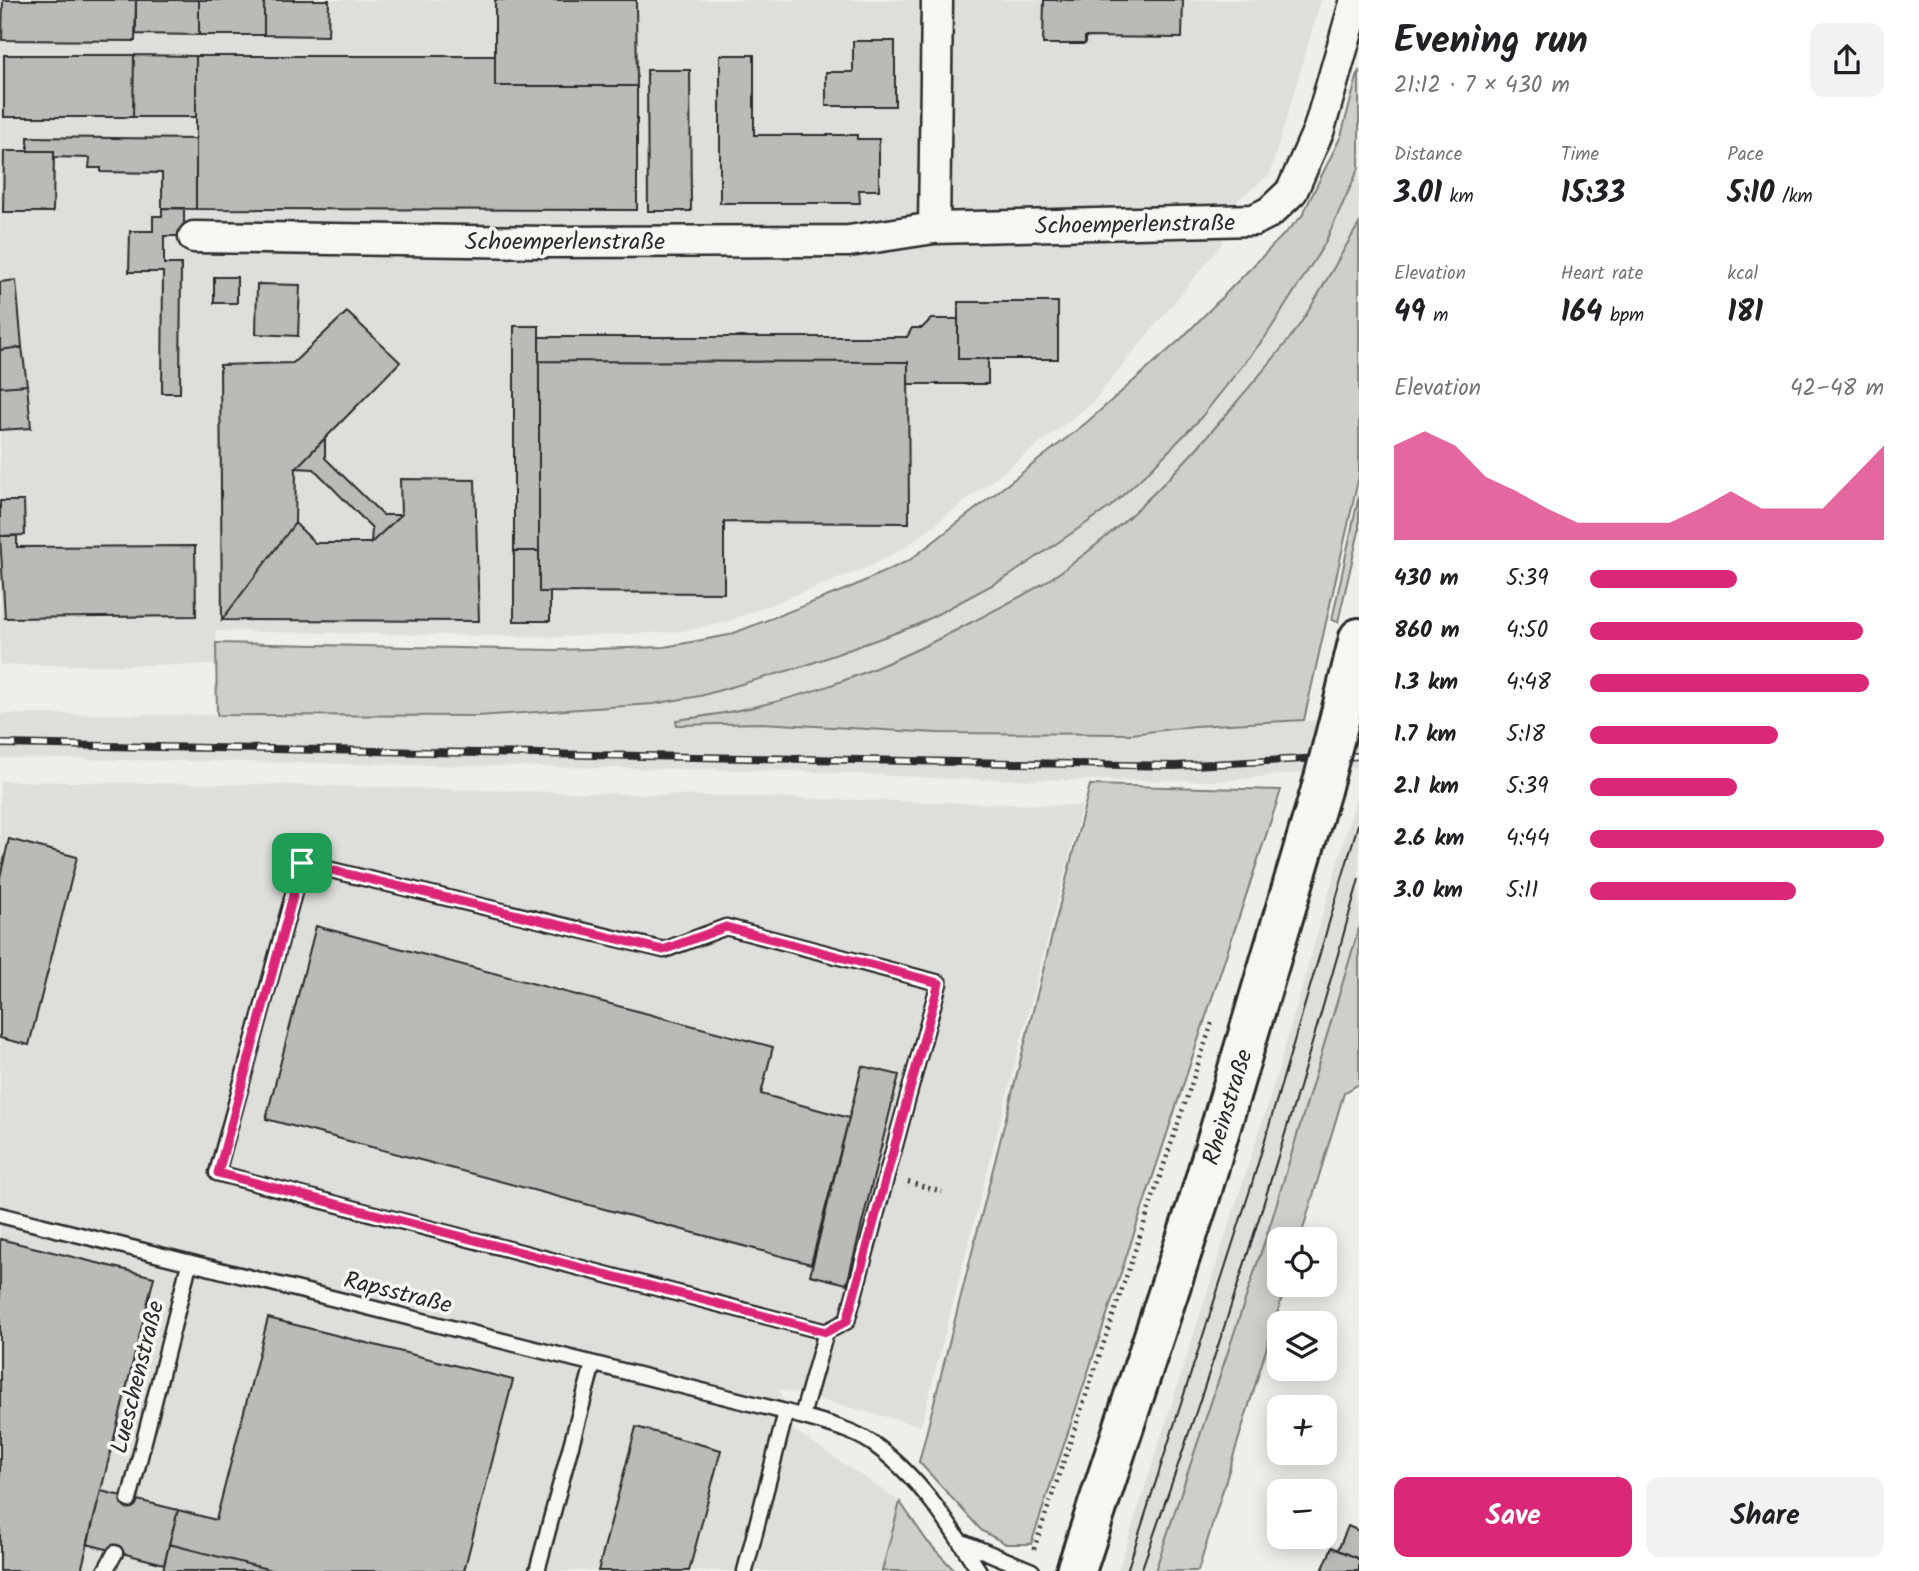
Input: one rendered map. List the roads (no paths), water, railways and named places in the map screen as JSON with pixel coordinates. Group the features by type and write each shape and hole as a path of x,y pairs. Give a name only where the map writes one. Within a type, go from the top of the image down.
{"main road":[{"name":"Rheinstraße","path":"1076,1571 1199,1200 1321,790 1359,638"}],"street":[{"path":"934,228 937,0"},
{"name":"Schoemperlenstraße","path":"194,237 544,242 849,241 934,228 1237,223 1270,212 1292,191 1319,129 1356,0"}],"lane":[{"path":"802,1416 826,1332 847,1321 939,983 726,927 663,950 302,863 218,1173 826,1332"},
{"name":"Rapsstraße","path":"0,1215 802,1416 873,1444 922,1489 979,1571"},
{"name":"Lueschenstraße","path":"129,1500 189,1264"},
{"path":"537,1571 593,1364"},
{"path":"745,1571 786,1412"},
{"path":"961,1542 1029,1570"},
{"path":"105,1571 115,1553"}],"tram line":[{"path":"1127,1571 1251,1187 1359,821"},
{"path":"1141,1571 1256,1226 1359,879"}],"railway":[{"path":"0,744 1175,766 1359,756"}]}
